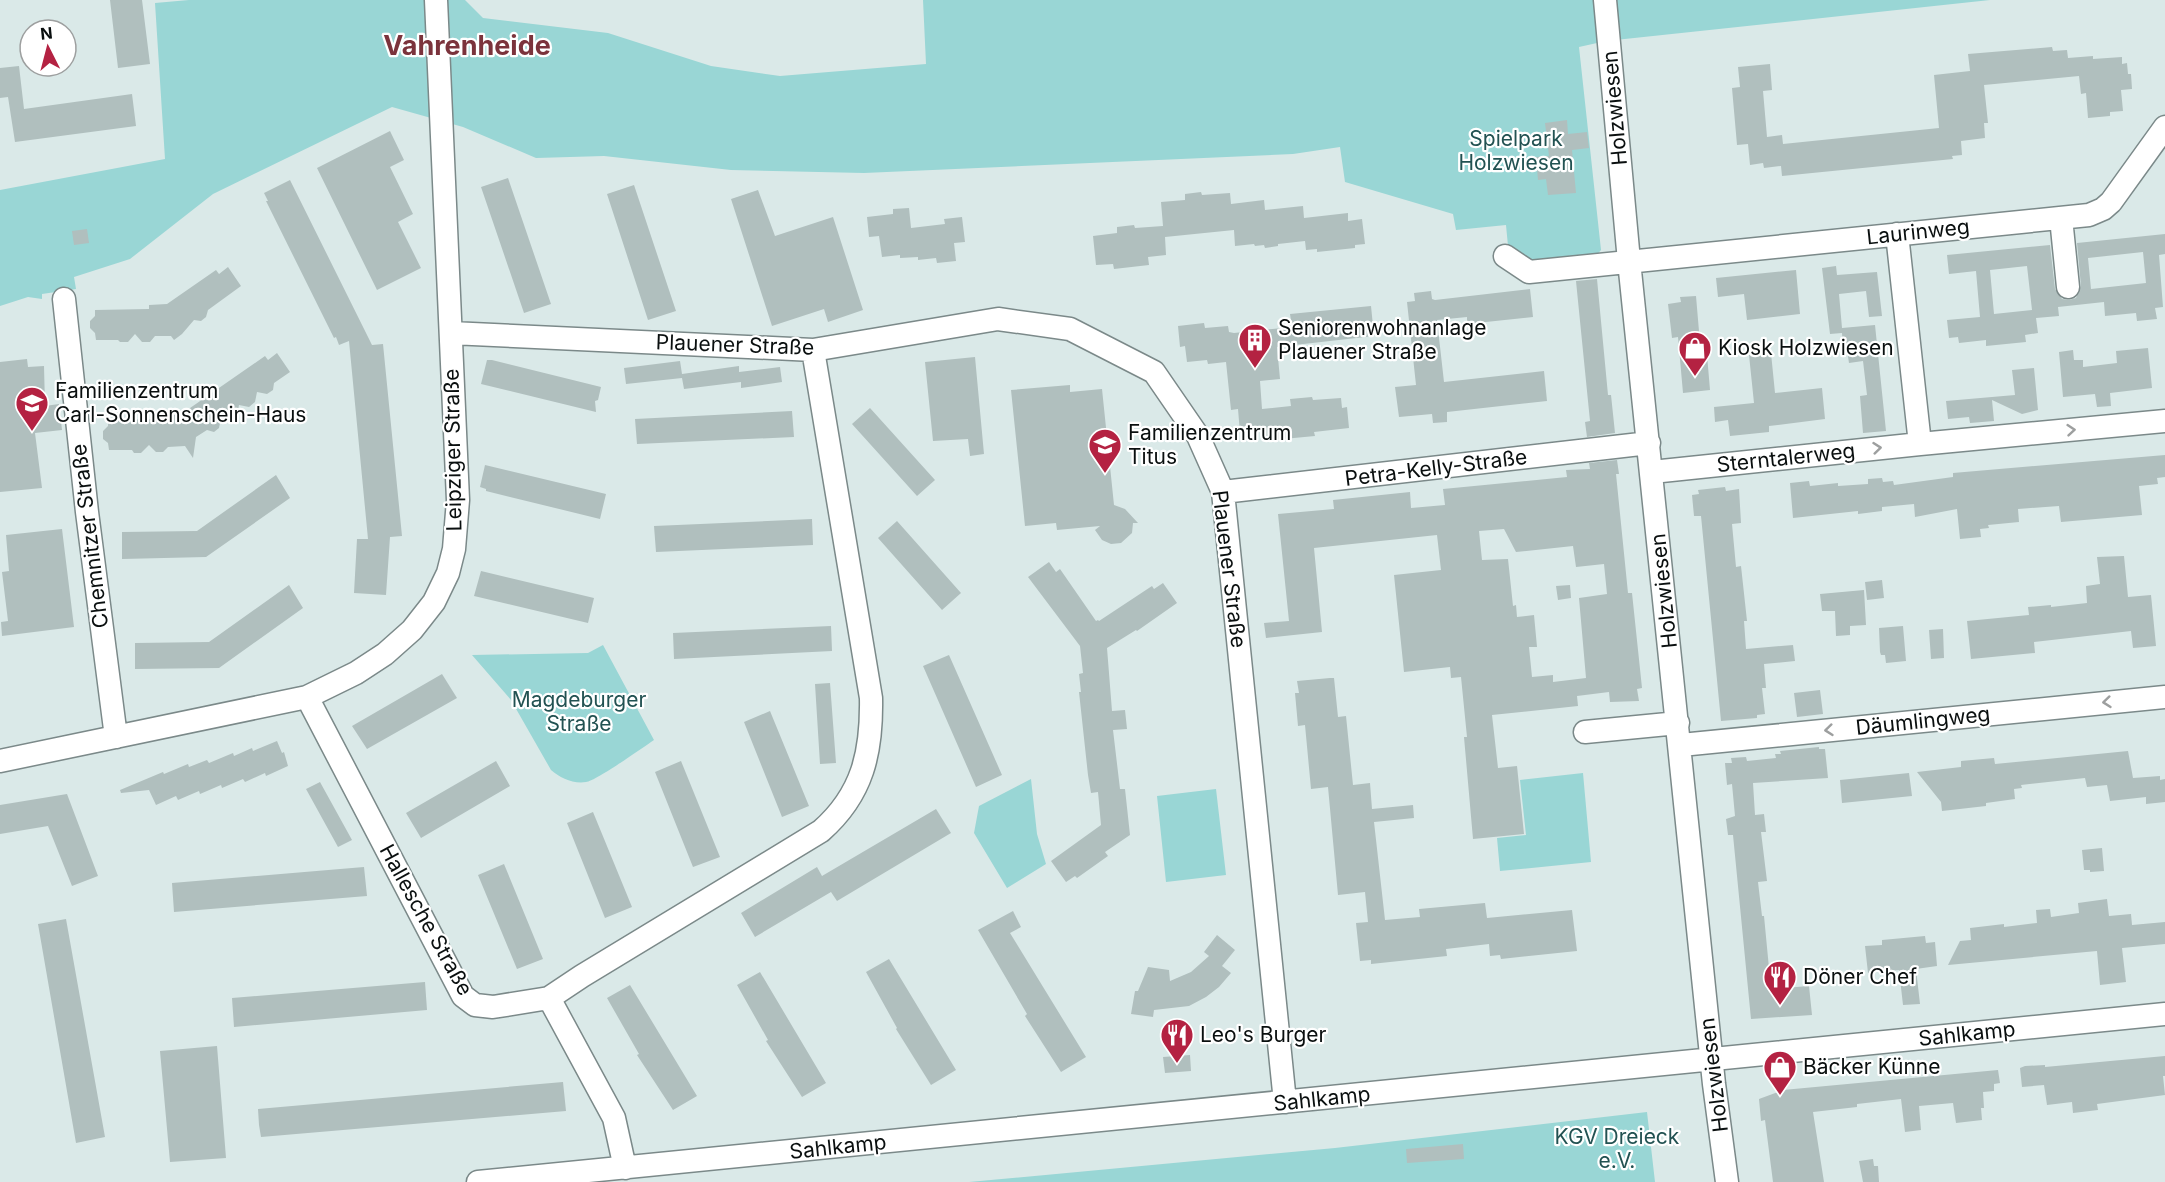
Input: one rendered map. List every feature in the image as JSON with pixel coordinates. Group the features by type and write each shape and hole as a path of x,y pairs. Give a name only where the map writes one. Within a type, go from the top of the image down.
{"street":[{"name":"Leipziger Straße","path":"0,761 307,697 356,673 397,645 434,602 448,573 454,549 458,500 436,0"},
{"name":"Holzwiesen","path":"1605,0 1629,261 1712,1060 1727,1182"},
{"name":"Laurinweg","path":"1505,255 1529,272 2089,215 2103,209 2111,202 2165,127"},
{"path":"2061,218 2068,287"},
{"path":"1897,234 1920,444"},
{"name":"Chemnitzer Straße","path":"64,299 87,512 116,736"},
{"name":"Plauener Straße","path":"451,333 813,350 998,319 1070,329 1154,372 1198,436 1223,492 1285,1102"},
{"path":"625,1168 614,1118 549,998 822,831 838,816 855,791 866,761 871,728 871,698 813,350"},
{"name":"Sterntalerweg","path":"1652,472 2165,421"},
{"name":"Petra-Kelly-Straße","path":"1223,492 1648,443"},
{"name":"Hallesche Straße","path":"307,697 463,996 475,1005 493,1007 549,998"},
{"name":"Däumlingweg","path":"1681,745 2165,697"},
{"path":"1585,732 1678,723"},
{"name":"Sahlkamp","path":"478,1182 2165,1014"}],"green space":[{"name":"Spielpark Holzwiesen","path":"189,0 465,0 483,18 608,33 711,66 780,76 926,64 923,0 1990,0 1606,41 1579,47 1601,250 1596,256 1528,263 1508,246 1506,225 1456,230 1453,214 1345,182 1340,147 1293,154 864,173 731,170 604,156 536,158 463,127 392,107 213,194 130,259 74,277 76,289 42,294 42,299 28,297 0,306 0,190 165,159 155,3"},
{"name":"Magdeburger Straße","path":"603,645 654,740 591,780 572,781 551,770 511,700 472,655 588,653"},
{"path":"1583,773 1591,862 1500,871 1497,838 1526,835 1520,780"},
{"path":"1031,779 1037,834 1046,864 1007,888 974,833 979,806"},
{"path":"1216,789 1226,875 1166,882 1157,796"},
{"name":"KGV Dreieck e.V.","path":"1647,1112 1655,1182 969,1182 1335,1148"}],"building":[{"path":"110,0 142,0 150,64 118,68"},
{"path":"2052,47 2053,51 2067,50 2068,58 2122,57 2122,64 2127,63 2128,74 2131,74 2132,89 2121,90 2123,111 2110,112 2110,116 2088,118 2086,93 2081,94 2079,76 1984,85 1988,123 1984,123 1985,138 1961,141 1962,155 1952,156 1953,159 1782,176 1781,166 1764,168 1763,163 1750,165 1748,144 1737,145 1732,88 1740,87 1738,67 1770,64 1772,90 1763,91 1767,137 1782,135 1783,144 1939,128 1934,75 1970,71 1968,54"},
{"path":"18,66 24,109 132,94 136,126 15,142 8,97 0,98 0,68"},
{"path":"1567,120 1568,134 1587,132 1589,148 1572,150 1576,193 1548,195 1546,179 1538,180 1536,157 1549,156 1545,123"},
{"path":"390,131 404,160 390,167 413,214 398,222 421,268 377,290 317,168"},
{"path":"508,178 551,304 524,313 481,187"},
{"path":"290,180 372,345 383,344 402,536 390,537 386,595 354,593 357,539 368,539 349,341 339,345 336,337 334,338 266,201 268,201 264,193"},
{"path":"634,185 676,311 648,320 607,194"},
{"path":"758,190 775,236 833,217 863,310 828,322 824,309 772,326 731,199"},
{"path":"1201,192 1202,195 1230,193 1231,204 1264,200 1265,210 1303,206 1304,218 1348,213 1348,221 1362,219 1365,244 1355,245 1355,248 1317,252 1317,249 1306,250 1305,241 1265,248 1264,245 1255,246 1254,244 1235,246 1234,230 1165,237 1166,255 1148,257 1149,265 1114,269 1113,264 1096,265 1093,236 1117,233 1117,227 1163,226 1161,202 1185,200 1185,194"},
{"path":"909,208 911,228 945,224 944,219 962,217 965,242 954,243 956,261 937,263 936,258 918,260 918,257 900,258 900,255 882,257 879,236 869,237 867,217 893,214 893,209"},
{"path":"87,229 89,243 74,245 72,231"},
{"path":"2165,234 2165,254 2159,255 2163,307 2155,308 2157,319 2137,321 2136,313 2105,316 2104,302 2058,307 2059,316 2036,318 2038,333 2025,335 2026,342 1986,346 1986,340 1959,343 1958,337 1949,338 1947,320 1980,317 1976,271 1949,274 1947,255 2050,245 2055,289 2062,299 2069,300 2076,298 2081,286 2077,243","holes":["2143,252 2146,283 2091,289 2088,258","2027,266 2032,310 1994,314 1990,270"]},
{"path":"1836,266 1837,275 1877,272 1882,316 1869,317 1866,291 1839,294 1842,328 1875,325 1886,431 1863,433 1860,396 1867,395 1863,361 1849,363 1847,350 1843,347 1842,333 1830,334 1822,268"},
{"path":"228,267 241,286 208,310 206,317 201,321 194,320 174,340 171,336 155,336 150,342 142,342 135,334 128,342 96,340 95,333 90,328 90,321 95,316 95,310 149,309 149,305 167,304 216,270 219,274"},
{"path":"1796,270 1800,314 1747,320 1744,294 1718,297 1716,278"},
{"path":"1597,279 1608,395 1611,395 1615,433 1587,437 1585,422 1590,421 1576,281"},
{"path":"1530,289 1533,317 1467,324 1467,317 1437,320 1444,382 1544,371 1547,401 1447,412 1447,422 1433,423 1432,414 1399,417 1395,387 1416,385 1407,302 1415,301 1414,293 1431,291 1432,299 1435,300"},
{"path":"1696,296 1700,343 1706,343 1710,390 1683,393 1678,337 1672,338 1668,304 1681,302 1680,297"},
{"path":"1371,306 1374,336 1277,347 1280,379 1260,381 1262,409 1291,406 1290,399 1341,398 1342,408 1347,407 1349,428 1314,432 1315,436 1263,441 1261,431 1240,433 1238,409 1231,410 1226,362 1208,364 1207,360 1187,362 1185,346 1180,347 1178,326 1204,323 1205,328 1228,326 1229,332 1234,333 1292,327 1290,314"},
{"path":"2148,348 2152,388 2110,393 2111,406 2097,407 2095,394 2063,397 2059,352 2073,350 2074,360 2083,360 2083,367 2117,363 2116,351"},
{"path":"277,353 290,372 274,383 273,390 267,394 257,392 255,402 249,407 239,405 237,415 231,419 221,418 219,428 214,432 207,430 196,437 193,458 185,446 168,447 163,452 156,452 149,445 141,453 134,453 132,450 109,450 108,443 103,439 103,431 108,426 108,420 163,419 163,415 180,415 265,356 268,360"},
{"path":"1771,353 1775,393 1822,388 1825,419 1769,426 1769,432 1730,436 1728,420 1715,422 1714,407 1754,403 1749,355"},
{"path":"975,357 984,454 970,456 968,439 933,441 925,362"},
{"path":"27,359 28,367 44,366 45,406 59,404 62,430 35,433 42,488 0,492 0,362"},
{"path":"487,360 601,387 598,400 595,401 596,412 481,384"},
{"path":"680,361 682,374 739,366 739,372 780,367 782,382 741,388 741,382 684,389 682,378 626,384 624,368"},
{"path":"2034,368 2038,410 2022,414 1992,400 1994,421 1970,423 1969,417 1948,419 1946,401 2015,395 2012,370"},
{"path":"1070,385 1070,392 1102,389 1114,505 1125,509 1138,523 1133,523 1132,533 1121,543 1111,544 1102,540 1095,530 1100,526 1057,530 1056,523 1025,526 1011,390"},
{"path":"870,408 935,480 917,496 852,424"},
{"path":"792,411 794,437 637,444 635,419"},
{"path":"2165,455 2165,477 2157,478 2158,484 2139,486 2142,515 2061,522 2059,506 2018,509 2019,522 1988,525 1989,528 1980,529 1981,537 1960,539 1957,509 1915,517 1914,504 1882,507 1882,511 1858,514 1858,511 1793,518 1790,483 1809,481 1810,486 1838,483 1838,486 1868,484 1868,479 1882,478 1883,482 1893,481 1894,485 1953,477 1953,473"},
{"path":"1617,460 1619,474 1616,474 1628,593 1632,593 1642,688 1637,689 1639,701 1610,702 1609,692 1577,696 1578,706 1492,715 1498,768 1517,766 1524,834 1473,839 1461,677 1451,678 1450,667 1404,672 1394,575 1441,570 1437,535 1314,548 1322,632 1266,638 1264,623 1289,621 1278,514 1334,509 1333,500 1410,492 1411,508 1445,505 1443,489 1567,477 1566,470 1590,469 1589,463","holes":["1504,529 1516,552 1573,546 1576,567 1604,564 1607,594 1579,598 1586,678 1553,682 1553,675 1532,677 1529,647 1537,647 1534,615 1517,617 1516,605 1513,606 1508,559 1482,560 1479,531"]},
{"path":"485,465 606,494 600,519 486,491 480,487"},
{"path":"276,475 290,498 206,557 122,559 122,532 197,531"},
{"path":"1725,487 1726,491 1739,489 1741,523 1732,524 1736,567 1741,566 1747,621 1744,621 1746,649 1793,645 1795,661 1764,664 1766,688 1762,688 1765,714 1757,715 1757,718 1721,721 1701,516 1694,516 1692,495 1699,494 1698,490"},
{"path":"812,519 813,545 656,552 654,526"},
{"path":"897,521 961,593 942,610 878,538"},
{"path":"62,529 74,627 2,636 1,622 8,621 2,572 9,571 6,535"},
{"path":"2124,556 2128,597 2151,595 2156,646 2133,648 2131,631 2034,642 2035,653 1971,659 1967,621 2029,615 2028,607 2087,603 2086,586 2100,584 2097,557"},
{"path":"1049,562 1056,572 1060,569 1096,621 1152,586 1154,589 1163,583 1177,603 1137,631 1107,648 1112,711 1125,710 1127,729 1113,730 1120,789 1125,789 1130,835 1105,852 1108,856 1077,878 1075,876 1066,882 1051,861 1101,825 1098,792 1091,793 1088,775 1079,692 1081,692 1079,674 1083,673 1080,646 1028,577"},
{"path":"481,571 594,598 588,623 474,596"},
{"path":"1882,580 1884,598 1867,600 1865,582"},
{"path":"289,585 303,608 219,668 135,669 135,643 209,642"},
{"path":"1570,585 1571,598 1558,600 1556,586"},
{"path":"1864,590 1866,625 1850,626 1850,635 1836,636 1835,611 1822,611 1820,594"},
{"path":"831,626 832,651 674,659 673,633"},
{"path":"1903,626 1906,661 1886,663 1885,655 1881,655 1880,652 1879,628"},
{"path":"1943,629 1944,658 1931,659 1929,630"},
{"path":"949,655 1002,775 976,787 923,666"},
{"path":"442,674 457,698 367,749 352,726"},
{"path":"1334,678 1338,717 1346,716 1353,785 1370,783 1372,809 1413,805 1414,818 1374,822 1385,920 1420,917 1419,909 1485,903 1487,918 1572,910 1577,951 1501,959 1500,955 1490,956 1489,944 1446,949 1447,956 1371,964 1371,960 1360,961 1356,923 1368,922 1365,892 1338,895 1328,787 1311,789 1305,725 1298,726 1295,693 1299,693 1297,681"},
{"path":"830,683 836,763 820,764 815,684"},
{"path":"1820,690 1823,714 1797,717 1794,693"},
{"path":"770,711 809,806 782,817 744,722"},
{"path":"277,741 282,753 284,752 288,766 266,776 265,773 245,782 243,779 222,788 221,785 200,794 199,791 178,800 176,796 156,805 149,790 121,793 120,790 188,764 189,767 207,760 209,763 233,753 234,756 252,748 253,751"},
{"path":"1819,747 1819,749 1825,749 1828,778 1753,783 1755,815 1764,814 1766,832 1761,832 1767,881 1758,882 1762,916 1764,916 1771,989 1809,986 1812,1015 1751,1019 1733,835 1728,835 1726,819 1735,816 1732,784 1727,785 1725,763 1732,763 1731,758 1746,757 1747,761 1776,758 1775,754 1781,754 1780,751"},
{"path":"2128,751 2133,778 2160,776 2160,780 2165,779 2165,802 2146,804 2146,797 2110,801 2107,785 2087,787 2085,778 2021,785 2022,788 2014,789 2015,799 1986,803 1986,806 1942,811 1941,802 1917,772 1961,767 1961,761 1994,758 1995,764"},
{"path":"496,761 510,786 421,838 406,813"},
{"path":"681,761 720,857 693,867 655,772"},
{"path":"1909,773 1912,796 1842,803 1840,780"},
{"path":"320,782 352,840 338,847 306,789"},
{"path":"67,794 98,876 72,886 48,826 0,834 0,805"},
{"path":"936,809 951,833 837,901 831,892 755,937 741,913 817,867 822,876"},
{"path":"593,812 632,907 605,918 567,823"},
{"path":"2102,848 2104,871 2084,870 2082,850"},
{"path":"504,864 543,959 517,969 478,875"},
{"path":"364,867 367,896 174,912 172,883"},
{"path":"2107,899 2109,916 2131,914 2132,925 2165,922 2165,944 2122,948 2126,982 2100,985 2097,951 1948,965 1960,941 1971,940 1970,928 2037,923 2036,910 2050,909 2051,917 2079,913 2078,903"},
{"path":"1013,911 1021,927 1010,933 1086,1057 1061,1072 1025,1016 1027,1014 978,930"},
{"path":"66,919 105,1137 76,1143 38,924"},
{"path":"1217,935 1235,950 1222,966 1231,973 1219,987 1189,1006 1154,1010 1153,1017 1131,1014 1135,991 1138,991 1148,967 1169,970 1170,981 1191,972 1209,956 1204,952"},
{"path":"1925,936 1926,943 1935,942 1937,966 1916,969 1920,1004 1903,1005 1899,970 1868,973 1865,946 1882,945 1882,940"},
{"path":"889,959 956,1070 931,1085 896,1029 866,972"},
{"path":"760,972 826,1083 802,1097 766,1041 768,1040 737,985"},
{"path":"425,982 427,1010 234,1027 232,998"},
{"path":"630,985 697,1096 673,1110 637,1055 639,1054 607,998"},
{"path":"217,1046 226,1158 170,1162 160,1051"},
{"name":"Leo's Burger","path":"1190,1055 1191,1071 1165,1073 1163,1057"},
{"path":"2165,1056 2165,1076 2163,1076 2165,1095 2097,1104 2098,1110 2073,1113 2072,1102 2047,1105 2044,1085 2022,1087 2020,1068 2025,1066 2045,1065 2045,1067"},
{"path":"1998,1070 2000,1083 1994,1084 1994,1091 1983,1092 1982,1120 1956,1123 1953,1103 1919,1106 1921,1130 1905,1132 1901,1099 1813,1112 1824,1182 1773,1182 1765,1120 1761,1121 1759,1099 1783,1090"},
{"path":"563,1082 566,1111 261,1137 259,1125 258,1109"},
{"path":"1463,1144 1464,1159 1407,1163 1406,1149"},
{"path":"1873,1159 1874,1166 1878,1166 1879,1182 1863,1182 1859,1161"}],"place":[{"name":"Seniorenwohnanlage Plauener Straße","path":"1255,369"},
{"name":"Kiosk Holzwiesen","path":"1695,377"},
{"name":"Familienzentrum Carl-Sonnenschein-Haus","path":"32,432"},
{"name":"Familienzentrum Titus","path":"1105,474"},
{"name":"Döner Chef","path":"1780,1006"},
{"name":"Leo's Burger","path":"1177,1064"},
{"name":"Bäcker Künne","path":"1780,1096"}],"district":[{"name":"Vahrenheide","path":"467,46"}]}
